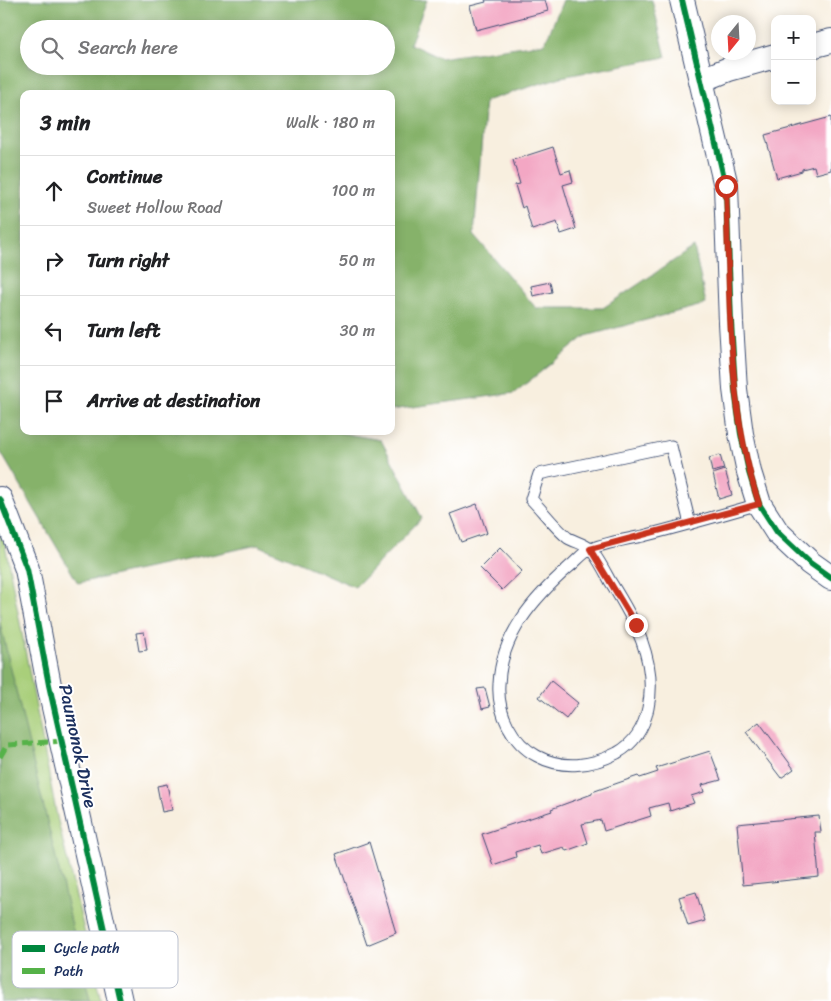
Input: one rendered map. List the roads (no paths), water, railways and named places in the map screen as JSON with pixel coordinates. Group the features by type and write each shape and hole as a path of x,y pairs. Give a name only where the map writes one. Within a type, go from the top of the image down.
{"street":[{"path":"682,0 726,186 735,390 748,472 759,504 777,532 810,563 831,578"},
{"path":"816,45 831,41"},
{"path":"702,80 729,69 771,57"},
{"name":"Paumonok Drive","path":"0,500 27,569 49,685 104,931"},
{"name":"Paumonok Drive","path":"117,988 120,1001"}],"lane":[{"path":"690,524 671,446 539,474 531,499 567,538 590,549 636,625 651,673 651,696 646,720 637,737 624,749 606,758 591,763 573,765 555,763 538,757 523,747 504,717 498,694 500,669 510,639 526,612 550,584 590,549 690,524 759,504"}]}
